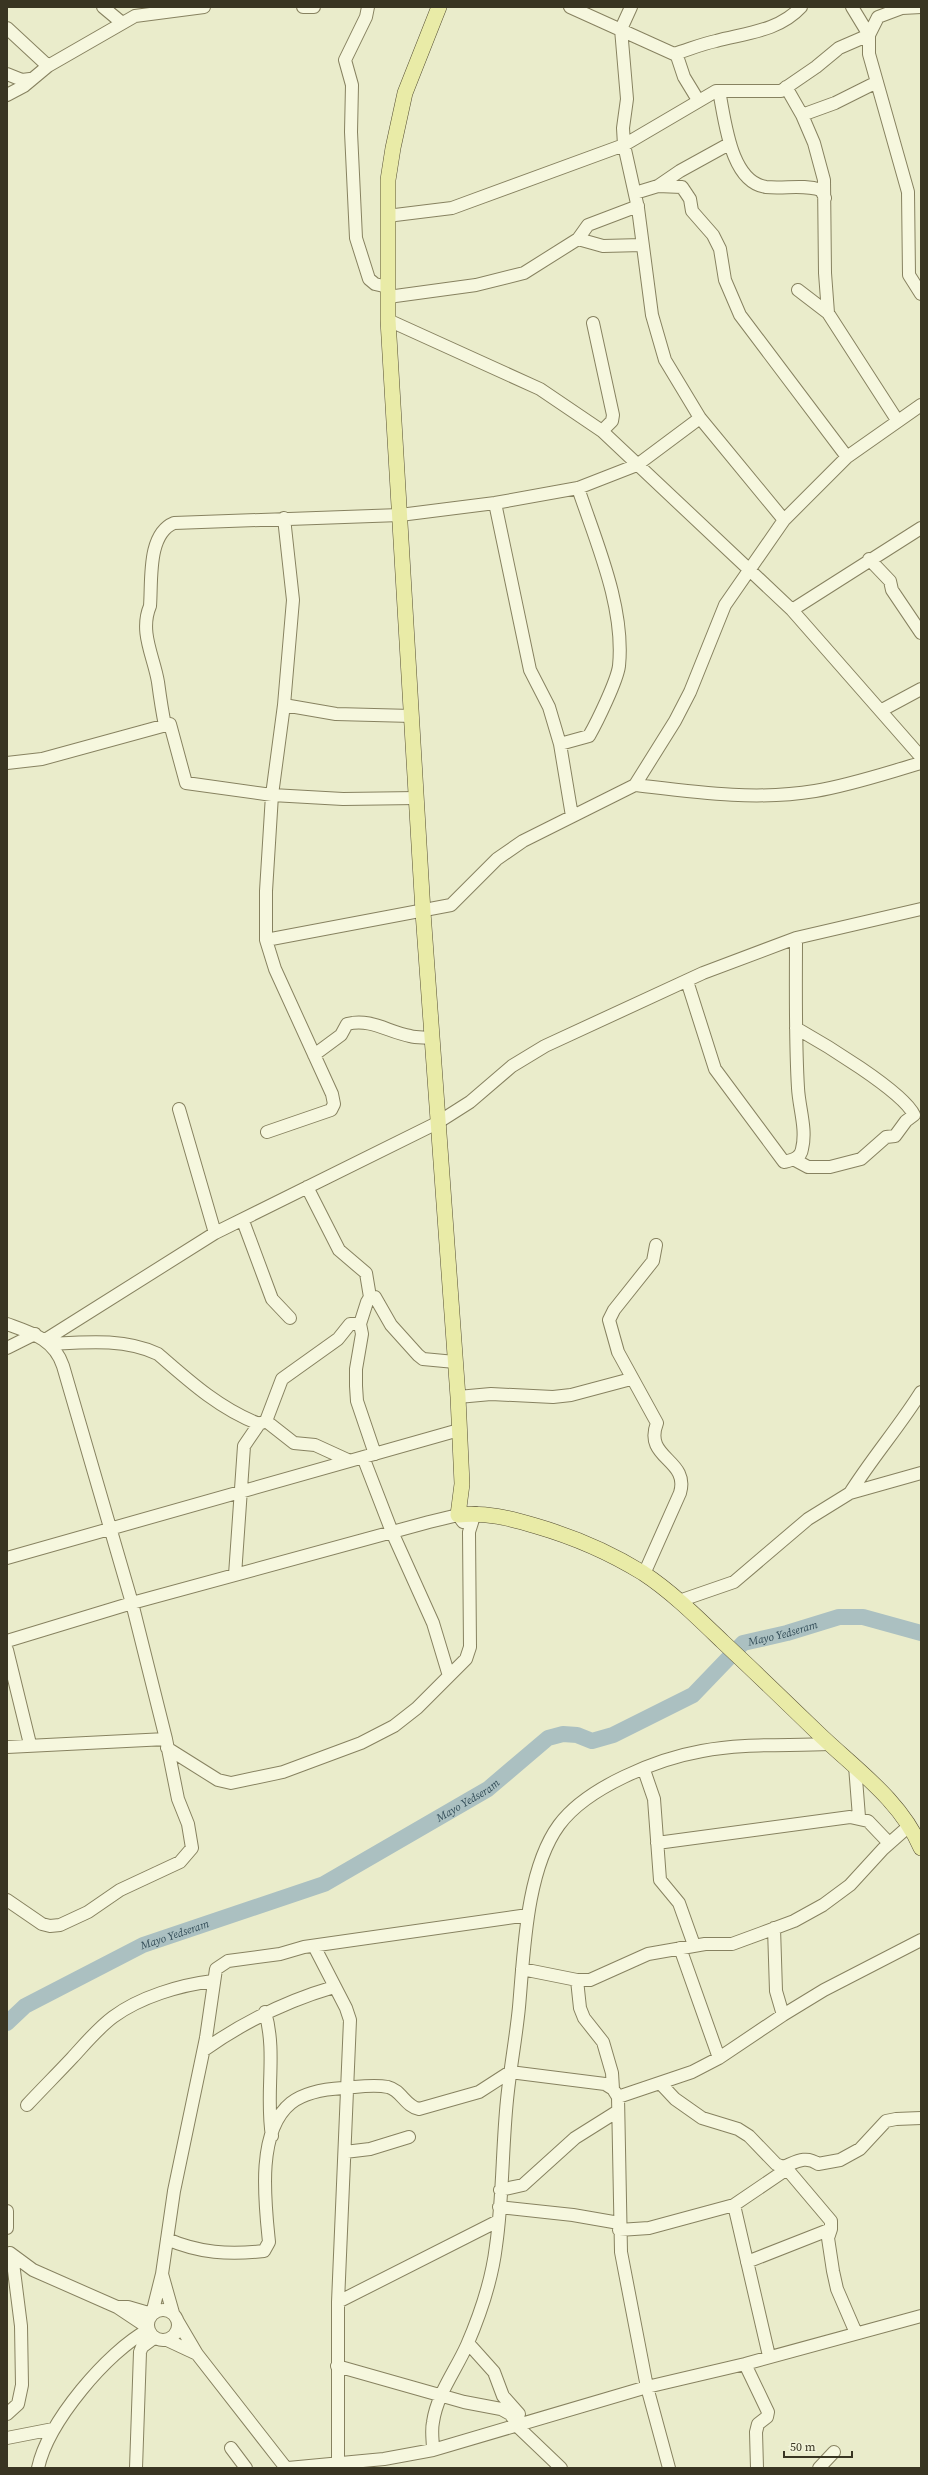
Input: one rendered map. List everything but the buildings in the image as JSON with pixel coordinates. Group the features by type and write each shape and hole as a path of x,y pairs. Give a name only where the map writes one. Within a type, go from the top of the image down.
{"main road":[{"path":"440,7 405,93 388,180 388,320 423,912 458,1397 462,1484 458,1515 475,1513 523,1522 572,1537 597,1548 644,1574 679,1601 829,1744 880,1790 909,1826 921,1848"},
{"path":"462,1484 475,1513"}],"street":[{"path":"103,7 121,22"},
{"path":"7,94 24,86 30,79 48,66 121,22 135,16 204,7"},
{"path":"302,7 314,7"},
{"path":"368,7 366,17 345,60 352,85 351,132 356,195 356,238 370,279 375,284 388,292 430,293 510,278 524,273 578,239 588,225 638,206"},
{"path":"570,7 676,53 714,41 772,27 786,21 801,7"},
{"path":"631,7 621,29 626,99 623,128 624,145 638,206 652,315 665,360 700,418 784,520"},
{"path":"852,7 869,35"},
{"path":"921,7 902,8 878,17 869,35 869,54 908,192 909,275 921,294"},
{"path":"7,28 48,66"},
{"path":"387,216 452,208 624,145 659,126 698,100 719,91 781,91 816,67 839,48 869,35"},
{"path":"676,53 684,77 698,100"},
{"path":"7,74 22,80 30,79"},
{"path":"802,115 835,103 877,82"},
{"path":"786,87 802,115 821,162 825,198 825,273 828,313"},
{"path":"719,91 729,144 747,179 755,185 767,187 812,187 821,190 825,198"},
{"path":"634,193 658,186 680,171 729,144"},
{"path":"658,186 682,187 685,191 692,211 713,235 720,249 725,280 740,315 847,457"},
{"path":"578,239 603,246 642,245"},
{"path":"798,290 828,313 897,420"},
{"path":"388,320 540,389 602,431 792,610 882,710 921,757"},
{"path":"593,322 613,415 612,420 602,431"},
{"path":"266,940 423,912 450,905 497,859 523,842 635,785 675,721 690,692 725,605 749,568 784,520 847,457 897,420 921,405"},
{"path":"165,726 158,681 151,658 147,634 147,615 150,606 156,545 162,530 174,522 400,515 494,503 578,488 637,465 700,418"},
{"path":"560,744 589,736 619,667 618,630 608,577 578,488"},
{"path":"494,503 530,670 549,708 560,744 572,816"},
{"path":"267,1132 330,1110 334,1104 332,1094 275,969 266,940 266,892 272,795 284,705 293,600 284,518"},
{"path":"792,610 869,559 921,528"},
{"path":"869,559 890,581 892,590 917,617 921,634"},
{"path":"882,710 921,689"},
{"path":"284,705 336,714 412,716"},
{"path":"7,763 42,759 165,726 172,726 186,783 272,795 343,799 417,798"},
{"path":"635,785 730,796 813,792 850,784 921,763"},
{"path":"43,1340 215,1233 243,1221 437,1122 470,1102 512,1066 545,1046 687,981 796,938 921,909"},
{"path":"795,1160 802,1151 804,1130 798,1098 796,938"},
{"path":"687,981 715,1069 784,1162 795,1160 808,1167 830,1167 861,1159 886,1137 895,1136 906,1122 914,1115 883,1084 830,1046 796,1028"},
{"path":"314,1055 341,1035 347,1024 356,1022 373,1023 411,1037 432,1038"},
{"path":"179,1109 215,1233"},
{"path":"307,1187 339,1250 366,1273 370,1297 360,1324 362,1334 356,1368 357,1401 375,1454"},
{"path":"243,1221 272,1299 290,1318"},
{"path":"644,1574 680,1492 683,1480 681,1472 654,1444 653,1434 657,1423 631,1379 618,1352 609,1320 614,1310 653,1261 656,1245"},
{"path":"370,1297 375,1297 391,1326 423,1359 455,1362"},
{"path":"7,1324 43,1340 59,1354 132,1603 178,1799 188,1824 192,1848 189,1854 180,1862 120,1890 88,1912 60,1924 50,1926 42,1924 7,1900"},
{"path":"235,1575 244,1446 262,1422 282,1379 338,1339 350,1324 360,1324"},
{"path":"7,1348 43,1340 127,1344 146,1348 158,1354 222,1407 237,1416 262,1422 294,1443 315,1445 350,1462"},
{"path":"458,1397 491,1394 553,1398 571,1395 631,1379"},
{"path":"850,1493 871,1460 908,1414 921,1392"},
{"path":"7,1558 459,1430"},
{"path":"363,1457 392,1532 433,1623 450,1676"},
{"path":"679,1601 734,1582 808,1519 850,1493 921,1473"},
{"path":"7,1747 30,1744 166,1744 218,1780 231,1783 283,1772 360,1743 394,1726 417,1708 466,1659 470,1647 469,1532 475,1513"},
{"path":"7,1640 132,1603 458,1515 469,1532"},
{"path":"7,1650 30,1744"},
{"path":"433,2450 433,2422 441,2394 456,2369 468,2343 489,2280 496,2247 510,2072 528,1915 535,1882 544,1854 559,1825 582,1801 609,1784 644,1770 702,1751 829,1744"},
{"path":"855,1766 859,1817"},
{"path":"644,1770 654,1799 660,1880 679,1903 694,1945"},
{"path":"657,1843 830,1818 859,1817 881,1833 889,1843"},
{"path":"522,1969 577,1980 590,1980 648,1954 694,1945 732,1944 794,1921 829,1901 850,1885 889,1843 909,1826"},
{"path":"136,2468 140,2352 150,2332 152,2314 162,2274 175,2184 204,2050 213,1981 216,1969 228,1961 280,1954 314,1946 528,1915"},
{"path":"774,1928 776,1991 783,2015"},
{"path":"615,2093 660,2083 692,2072 719,2058 783,2015 843,1979 921,1940"},
{"path":"314,1946 350,2020 338,2302 338,2463"},
{"path":"680,1948 719,2058"},
{"path":"577,1980 580,2008 584,2018 603,2042 612,2073 618,2111 619,2226 621,2252 647,2387 669,2468"},
{"path":"27,2105 96,2031 113,2017 135,2004 154,1996 184,1986 213,1981"},
{"path":"204,2050 235,2028 265,2012 302,1997 334,1987"},
{"path":"265,2012 270,2029 268,2102 272,2137"},
{"path":"167,2239 206,2251 232,2254 264,2251 269,2242 264,2170 278,2120 291,2103 322,2089 358,2085 389,2087 395,2090 414,2108 419,2109 479,2092 510,2072 572,2078 605,2084 615,2093"},
{"path":"660,2083 674,2099 702,2118 738,2129 749,2136 776,2164 785,2168 831,2221 831,2229 828,2238 833,2271 838,2290 856,2332"},
{"path":"500,2190 523,2185 574,2138 618,2111"},
{"path":"499,2207 573,2215 619,2226 650,2228 734,2205 785,2168 804,2159 811,2159 818,2164 840,2160 860,2149 886,2121 921,2118"},
{"path":"345,2152 370,2149 409,2138"},
{"path":"734,2205 769,2356"},
{"path":"7,2211 7,2228"},
{"path":"338,2302 498,2221"},
{"path":"747,2262 831,2229"},
{"path":"10,2253 33,2270 117,2307 150,2332 197,2354"},
{"path":"7,2414 18,2404 22,2385 21,2326 10,2253"},
{"path":"162,2274 175,2316 197,2354 287,2468 338,2463 396,2463 433,2450 647,2387 745,2364 856,2332 921,2316"},
{"path":"117,2307 128,2307 152,2314 162,2310 175,2316"},
{"path":"167,2340 175,2334 175,2316"},
{"path":"38,2468 53,2429 114,2354 130,2340 150,2332"},
{"path":"468,2343 494,2372 503,2396 520,2425"},
{"path":"745,2364 768,2412 768,2417 758,2424 756,2432 757,2468"},
{"path":"337,2366 441,2394 464,2402 504,2410 561,2468"},
{"path":"7,2438 53,2429"},
{"path":"231,2448 246,2468"},
{"path":"819,2468 834,2452"}],"waterway":[{"name":"Mayo Yedseram","path":"7,2023 25,2006 143,1945 324,1884 488,1789 548,1738 563,1734 577,1735 592,1741 613,1735 693,1695 743,1643 787,1633 839,1617 863,1617 921,1633"}]}
